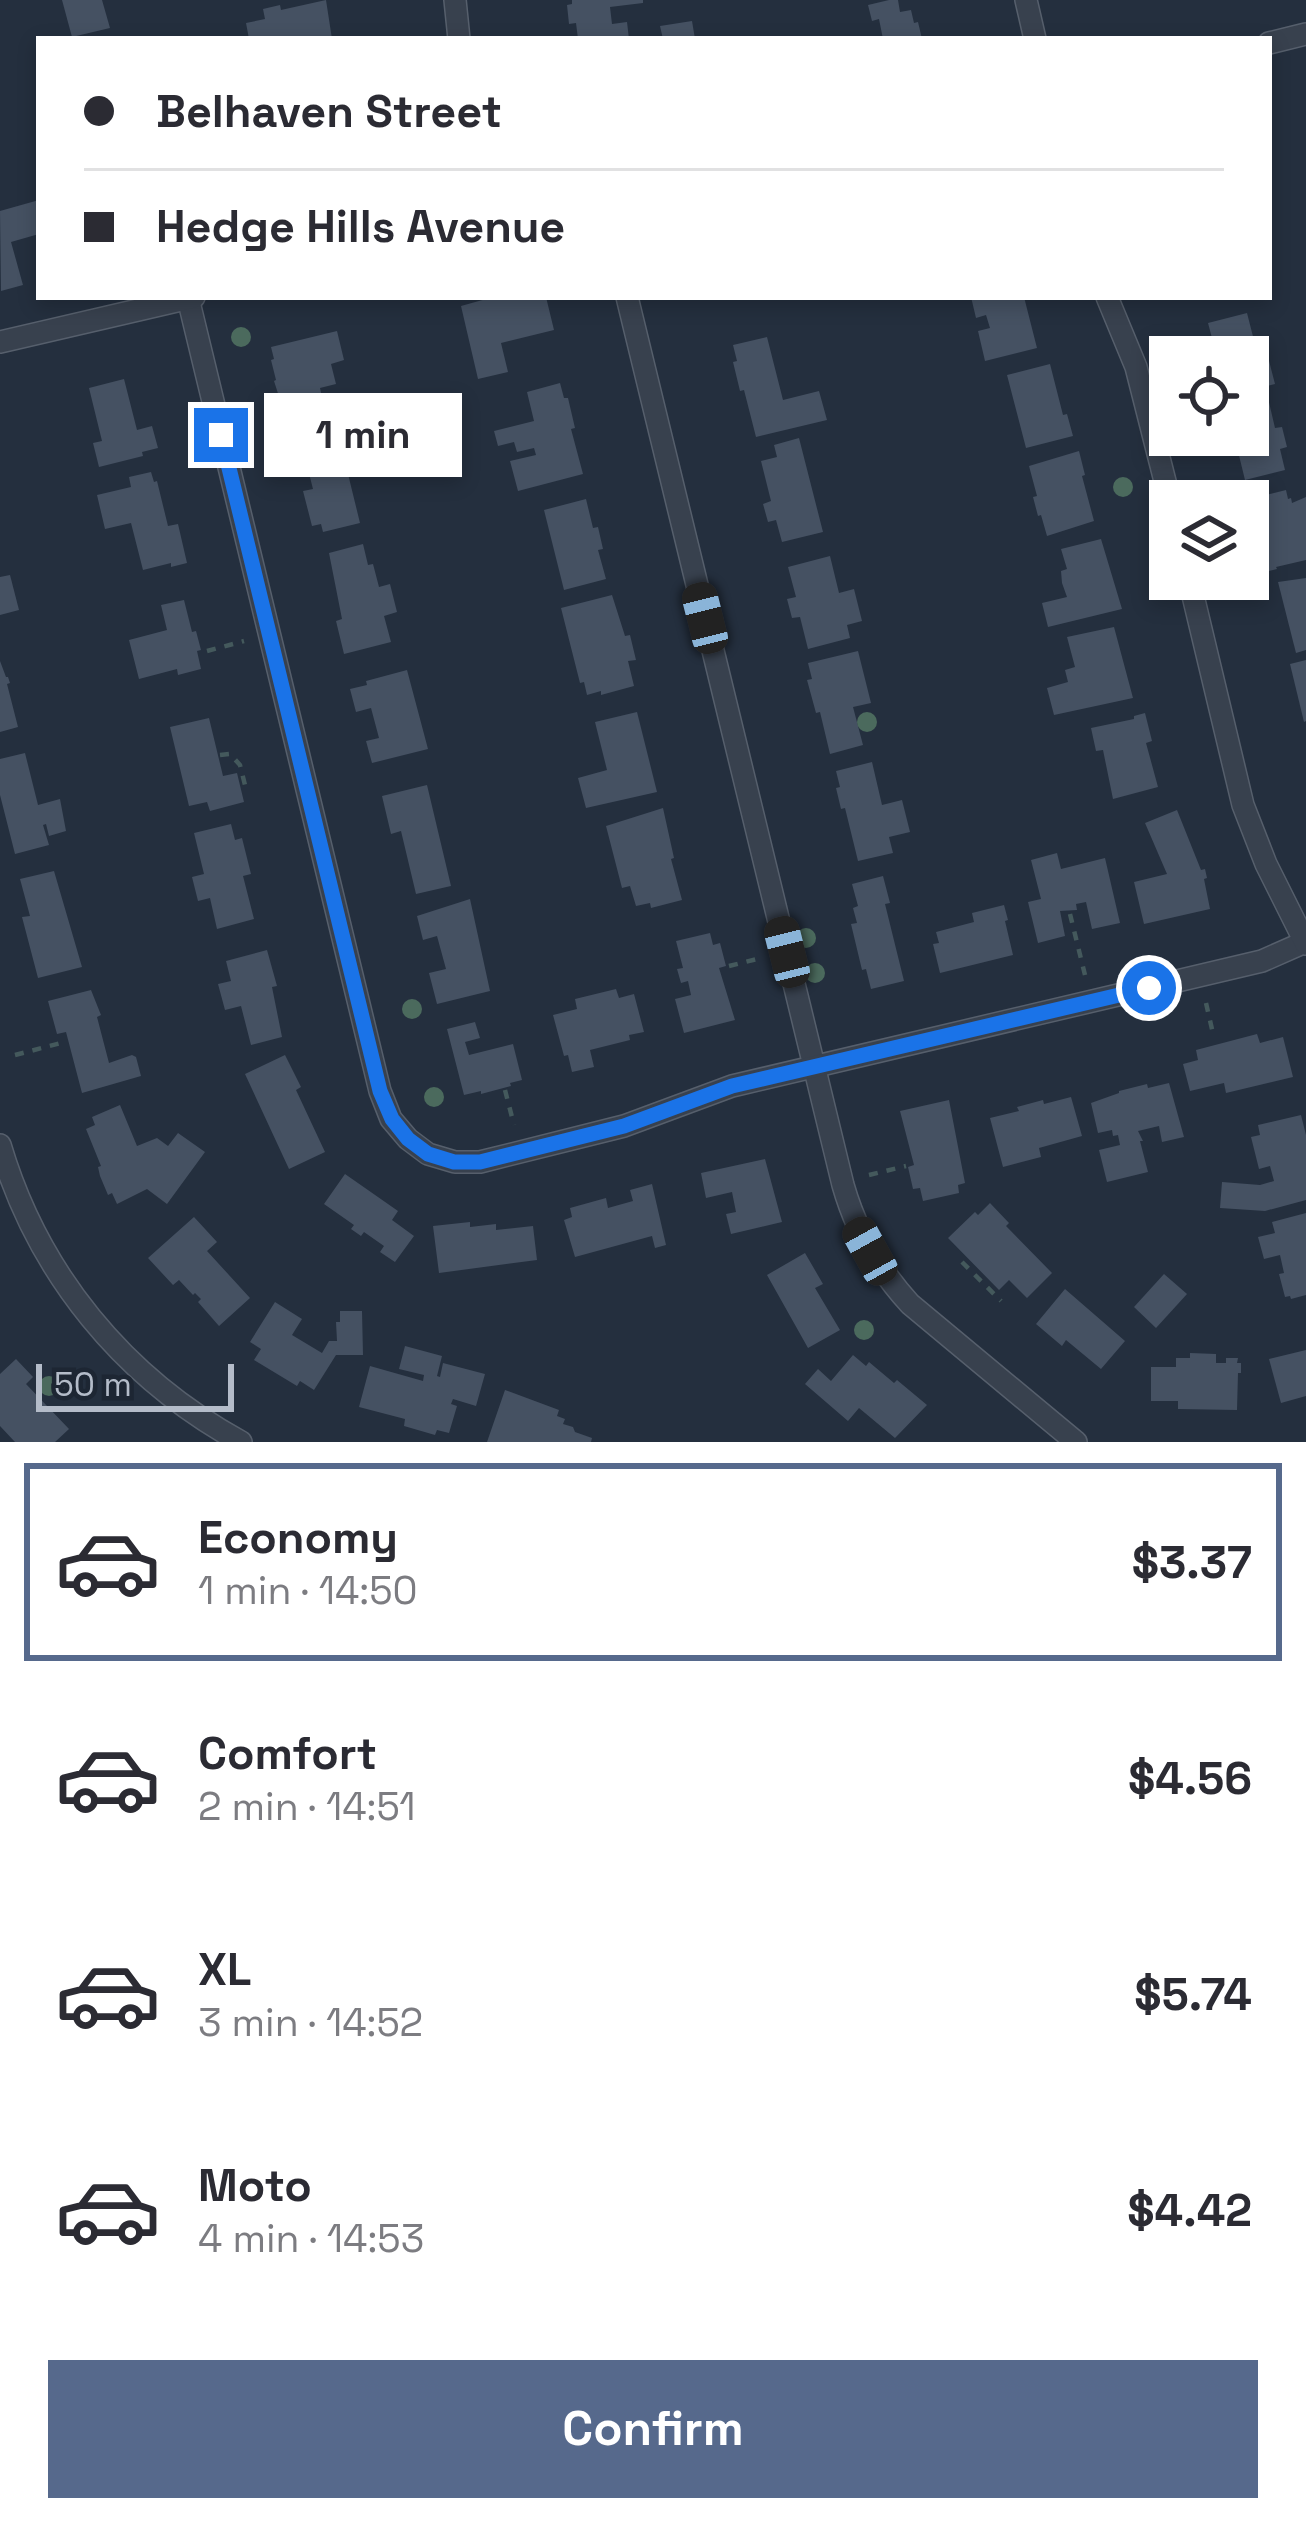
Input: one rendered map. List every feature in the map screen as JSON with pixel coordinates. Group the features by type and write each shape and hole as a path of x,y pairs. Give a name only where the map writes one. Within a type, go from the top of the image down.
{"street":[{"path":"455,0 459,36"},
{"path":"1027,0 1034,36"},
{"path":"1272,42 1306,34"},
{"path":"0,342 182,300"},
{"path":"191,300 380,1091 392,1119 408,1139 428,1154 454,1162 480,1162 624,1126 732,1086 1262,961 1305,943 1243,805 1195,600"},
{"path":"628,300 849,1207 890,1282 927,1320 1076,1442"},
{"path":"1109,300 1136,367 1166,480"},
{"path":"1,1154 28,1220 76,1302 153,1384 241,1442"}],"path":[{"path":"207,651 244,641"},
{"path":"220,755 236,759 246,789"},
{"path":"1070,914 1085,975"},
{"path":"729,966 761,958"},
{"path":"1206,1003 1214,1038"},
{"path":"14,1055 61,1043"},
{"path":"505,1090 514,1125"},
{"path":"869,1175 906,1166"},
{"path":"962,1262 1001,1300"}],"building":[{"path":"62,0 102,0 110,28 72,36"},
{"path":"326,0 332,36 248,36 246,23 265,19 263,9 280,5 281,10"},
{"path":"572,0 643,0 610,7 612,24 627,22 629,36 578,36 576,23 569,24 567,5"},
{"path":"898,0 900,12 911,10 921,36 882,36 879,19 872,21 868,5"},
{"path":"692,21 694,36 662,36 660,26"},
{"path":"36,201 36,235 11,242 23,285 1,291 0,211"},
{"path":"482,300 547,300 554,330 501,343 508,372 478,379 461,306"},
{"path":"972,300 1025,300 1037,348 985,361 978,331 990,328 986,315 976,318"},
{"path":"1247,313 1253,336 1211,336 1208,323"},
{"path":"337,331 344,360 331,364 336,384 320,388 322,397 282,406 271,347"},
{"path":"767,337 783,400 819,391 827,420 756,437 744,390 740,391 733,345"},
{"path":"1050,364 1073,436 1026,448 1007,375"},
{"path":"124,379 137,430 152,426 158,448 99,467 93,443 102,441 89,388"},
{"path":"560,383 568,398 583,474 518,491 510,461 536,455 534,448 517,452 514,442 498,446 494,431 534,421 527,392"},
{"path":"1269,402 1275,428 1282,427 1287,447 1280,449 1285,470 1245,480 1239,456 1269,456"},
{"path":"338,433 360,523 323,532 321,524 312,526 303,491 313,489 301,442"},
{"path":"799,438 823,532 782,542 776,520 768,522 763,504 771,501 761,461 777,457 774,445"},
{"path":"1079,451 1094,521 1047,536 1033,497 1037,496 1029,466"},
{"path":"151,472 168,526 178,524 187,563 143,570 131,523 105,529 97,495 131,487 129,477"},
{"path":"1286,490 1292,503 1306,497 1306,560 1269,571 1269,494"},
{"path":"586,499 593,528 598,527 606,579 564,590 544,510"},
{"path":"1101,539 1122,609 1048,627 1042,603 1067,597 1061,549"},
{"path":"363,544 379,587 390,584 397,612 384,616 391,642 344,654 329,553"},
{"path":"830,556 839,593 854,589 862,621 847,625 850,638 808,649 800,617 792,618 787,599 796,597 788,567"},
{"path":"10,575 19,610 0,615 0,577"},
{"path":"1306,578 1306,650 1296,653 1278,582"},
{"path":"612,595 625,636 630,635 636,660 628,661 634,686 587,695 561,608"},
{"path":"184,600 201,650 197,651 201,669 178,675 177,669 139,679 129,640 167,630 161,605"},
{"path":"1114,627 1133,698 1054,715 1047,688 1068,682 1065,670 1075,667 1067,637"},
{"path":"858,651 871,703 853,707 863,745 830,754 807,680 812,679 808,663"},
{"path":"1306,660 1306,721 1304,722 1290,664"},
{"path":"0,661 10,683 18,727 0,732"},
{"path":"407,670 428,749 372,763 366,741 379,738 371,708 356,712 350,689"},
{"path":"637,712 657,792 586,808 578,778 607,770 595,722"},
{"path":"1145,713 1152,741 1146,743 1158,787 1113,799 1103,750 1096,751 1091,728"},
{"path":"209,718 223,776 237,773 244,802 210,811 207,802 189,806 170,727"},
{"path":"25,753 38,805 60,799 66,831 49,836 43,825 49,845 15,854 0,795 0,759"},
{"path":"872,762 882,805 902,800 910,832 889,837 893,853 858,861 845,808 841,809 836,771"},
{"path":"427,785 451,886 416,894 401,831 391,834 382,796"},
{"path":"663,808 682,900 651,908 650,903 636,906 630,886 622,888 606,826"},
{"path":"1177,810 1201,870 1205,869 1210,909 1144,924 1134,882 1167,874 1145,823"},
{"path":"231,824 235,840 242,838 251,874 243,876 254,919 217,929 210,898 198,901 192,877 204,874 194,833"},
{"path":"1057,853 1061,869 1105,858 1120,923 1092,929 1086,902 1076,904 1077,910 1060,911 1065,936 1038,943 1028,902 1041,899 1031,860"},
{"path":"54,871 82,967 38,978 22,917 30,916 20,879"},
{"path":"883,876 904,981 871,989 851,924 857,923 853,908 858,906 852,884"},
{"path":"470,899 490,991 437,1004 429,973 446,969 437,936 423,940 417,916"},
{"path":"1004,905 1013,955 940,973 933,944 939,943 936,932 974,922 972,913"},
{"path":"710,933 713,945 720,943 726,966 719,968 735,1020 684,1033 675,999 691,995 688,981 681,983 677,969 683,968 676,941"},
{"path":"267,950 277,986 272,987 282,1037 251,1045 241,1006 225,1010 218,984 231,981 226,961"},
{"path":"616,989 619,998 634,994 644,1032 590,1050 594,1067 572,1072 553,1015 577,1009 575,999"},
{"path":"91,990 101,1015 97,1017 109,1063 132,1055 141,1076 82,1093 66,1032 57,1034 48,1001"},
{"path":"475,1022 480,1038 465,1042 469,1055 513,1044 522,1080 464,1095 447,1029"},
{"path":"1257,1034 1260,1043 1283,1037 1293,1077 1226,1093 1224,1083 1190,1091 1183,1064 1198,1060 1196,1050"},
{"path":"285,1055 325,1152 289,1169 245,1074"},
{"path":"1169,1083 1184,1137 1162,1142 1159,1126 1138,1131 1148,1172 1107,1182 1099,1150 1120,1145 1118,1135 1113,1136 1112,1130 1098,1133 1091,1103 1119,1091"},
{"path":"1071,1097 1082,1136 1039,1148 1041,1157 1003,1167 990,1118 1043,1100 1044,1104"},
{"path":"949,1100 965,1183 958,1185 959,1193 923,1201 920,1188 913,1189 908,1167 914,1165 900,1111"},
{"path":"120,1105 137,1146 157,1138 168,1146 178,1133 205,1152 167,1204 147,1189 117,1204 112,1193 108,1195 86,1129 95,1125 92,1117"},
{"path":"1301,1115 1306,1135 1306,1200 1265,1211 1220,1208 1222,1182 1260,1185 1274,1181 1270,1166 1259,1169 1251,1137 1260,1135 1258,1125"},
{"path":"765,1159 782,1222 731,1234 726,1214 736,1212 732,1192 706,1198 701,1173"},
{"path":"345,1174 398,1211 392,1220 414,1236 395,1262 380,1252 384,1246 351,1229 354,1225 324,1204"},
{"path":"652,1184 666,1245 655,1248 652,1236 575,1257 564,1220 572,1217 570,1208 606,1198 608,1208 633,1201 630,1190"},
{"path":"990,1203 1052,1273 1027,1298 1009,1280 999,1290 948,1238"},
{"path":"1306,1213 1306,1295 1291,1299 1285,1297 1279,1274 1284,1273 1280,1255 1264,1259 1258,1237 1275,1233 1272,1222"},
{"path":"194,1217 217,1242 207,1251 250,1298 219,1326 195,1293 179,1280 173,1285 148,1258"},
{"path":"470,1222 470,1227 496,1224 496,1230 533,1226 537,1260 439,1273 433,1226"},
{"path":"805,1253 823,1284 815,1288 840,1330 808,1348 767,1275"},
{"path":"1164,1274 1187,1294 1156,1328 1134,1307"},
{"path":"1065,1289 1125,1341 1101,1369 1066,1340 1062,1346 1036,1324"},
{"path":"275,1302 302,1319 292,1335 322,1353 329,1341 337,1341 340,1311 362,1311 363,1355 336,1355 314,1390 300,1381 297,1386 254,1360 261,1349 250,1342"},
{"path":"405,1346 442,1356 437,1376 443,1363 485,1374 476,1406 453,1399 451,1404 457,1406 449,1433 437,1430 435,1435 404,1426 405,1419 359,1407 370,1366 423,1381 424,1375 399,1369"},
{"path":"1306,1350 1306,1396 1281,1403 1269,1359"},
{"path":"1190,1353 1216,1354 1216,1363 1238,1358 1237,1410 1178,1409 1178,1401 1151,1401 1151,1367 1176,1367 1176,1358 1190,1358"},
{"path":"853,1355 894,1383 897,1380 927,1405 895,1438 859,1408 848,1421 805,1384 818,1369 831,1381"},
{"path":"16,1359 33,1377 26,1384 69,1429 55,1442 15,1442 0,1426 0,1374"},
{"path":"505,1390 559,1410 563,1424 592,1438 591,1442 487,1442"}],"route":[{"path":"221,435 380,1091 392,1119 428,1154 454,1162 480,1162 624,1126 732,1086 1149,988"}]}
